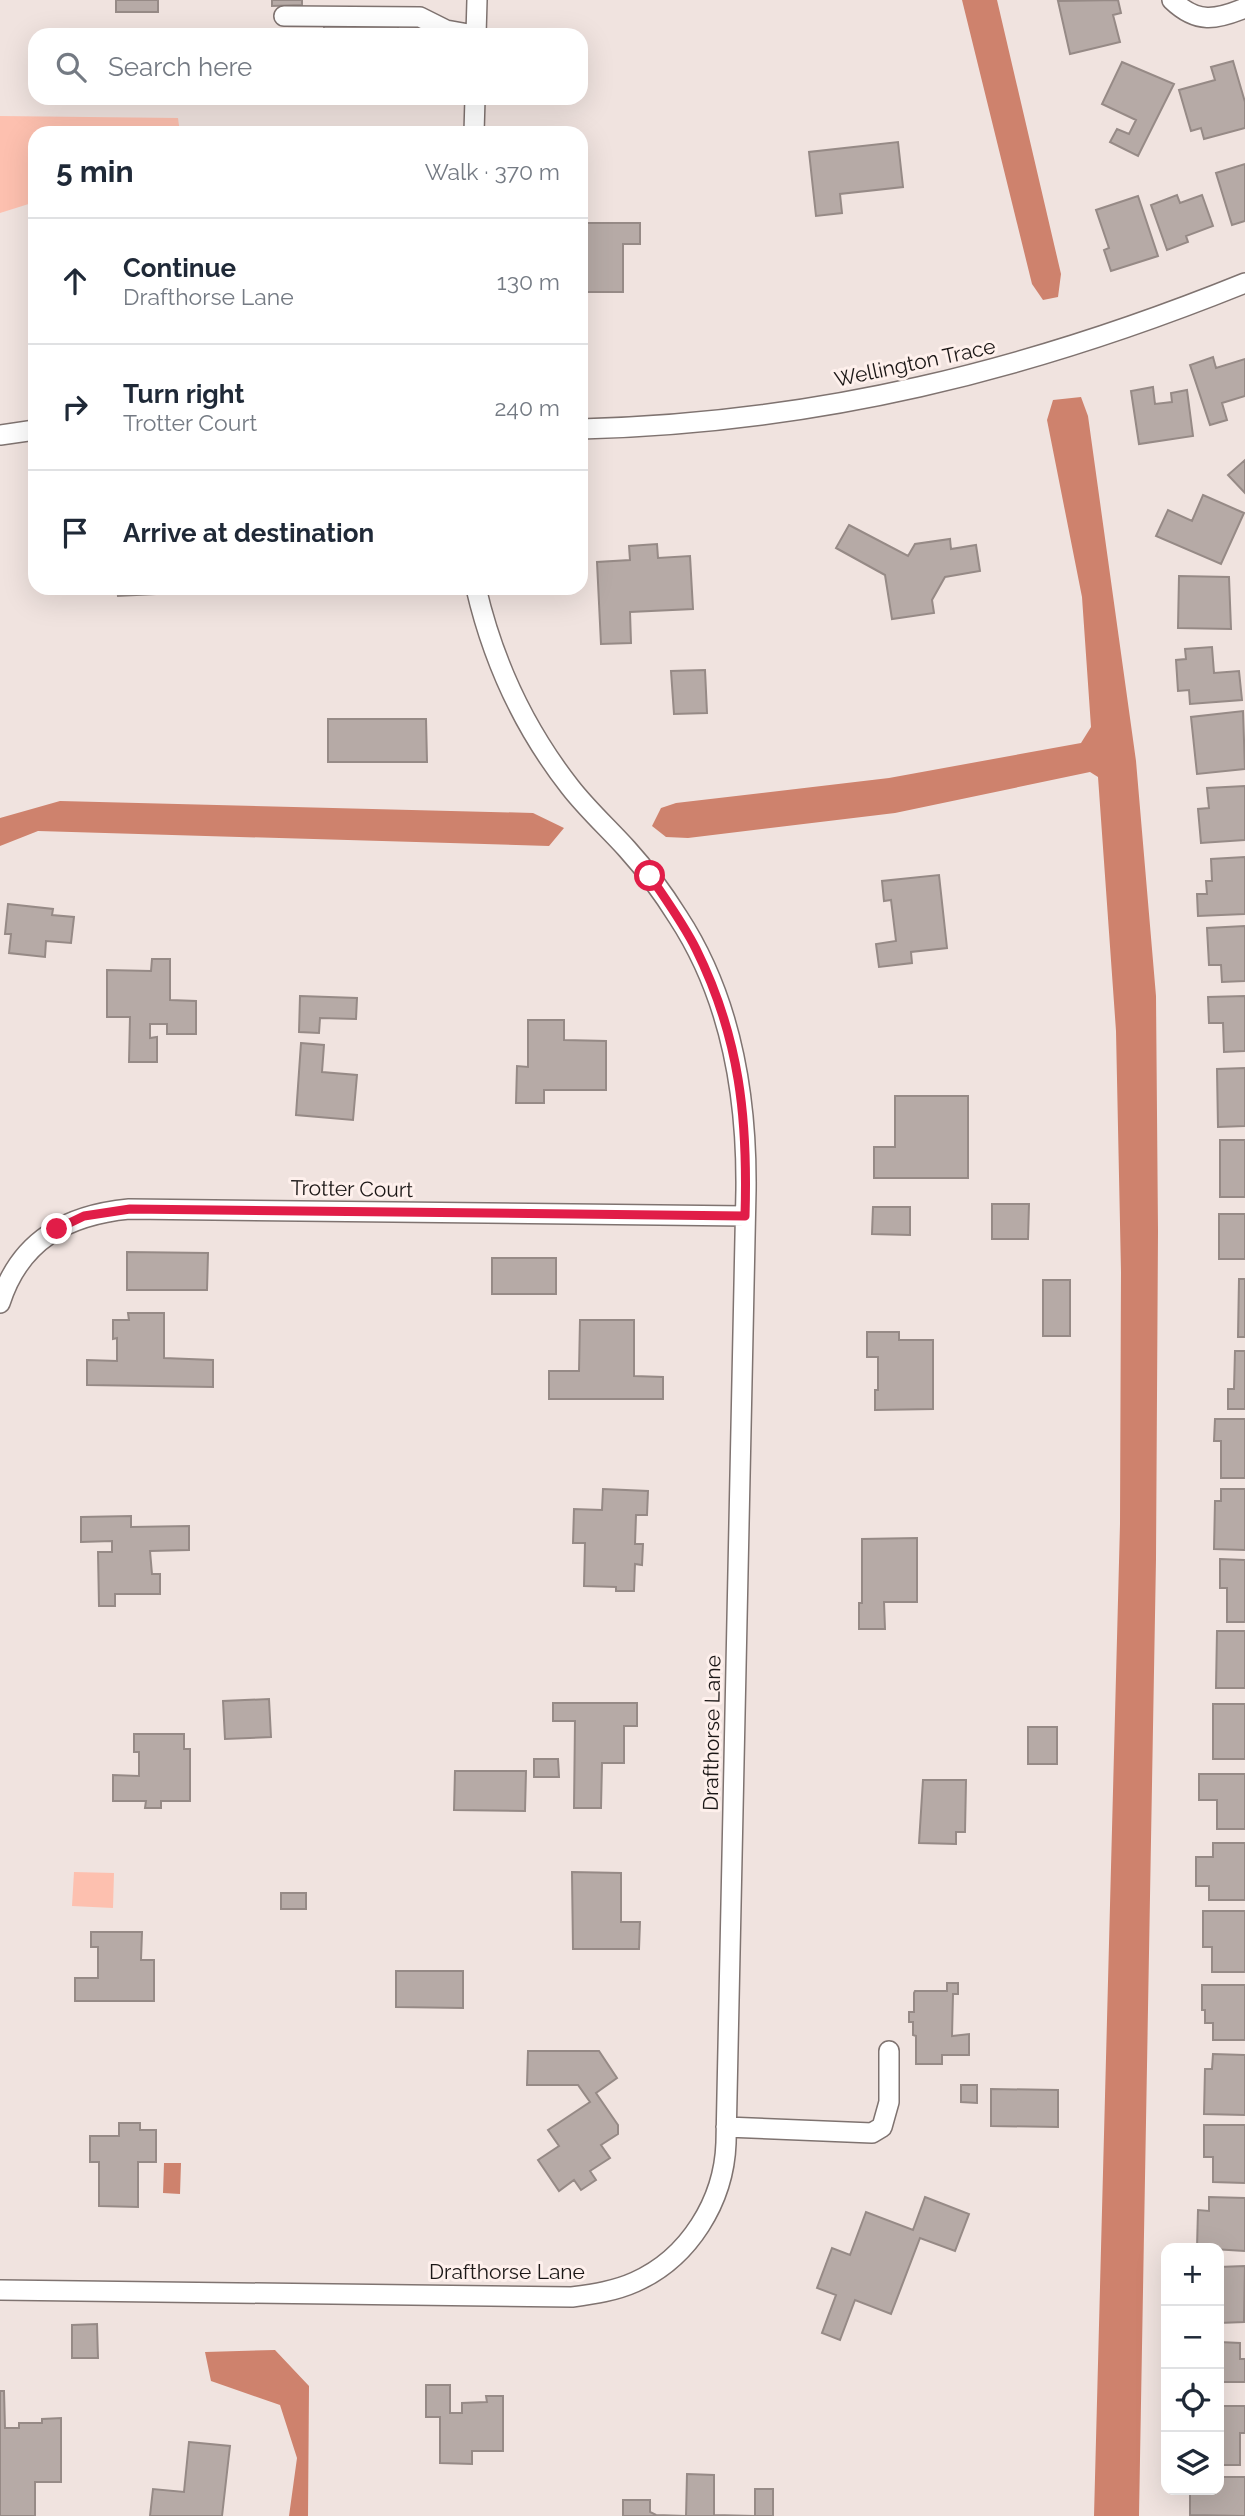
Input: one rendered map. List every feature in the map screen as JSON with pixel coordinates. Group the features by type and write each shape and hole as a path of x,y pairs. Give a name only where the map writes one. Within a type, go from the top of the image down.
{"street":[{"path":"475,28 477,0"},
{"path":"1172,0 1194,16 1209,18 1223,17 1245,8"},
{"path":"284,16 420,17 442,28"},
{"path":"474,126 475,105"},
{"name":"Wellington Trace","path":"588,429 717,421 805,410 893,394 1001,368 1087,343 1245,283"},
{"path":"0,435 28,431"},
{"name":"Drafthorse Lane","path":"0,2290 572,2297 599,2294 637,2281 680,2250 711,2207 720,2182 725,2156 726,2127 745,1216 746,1157 741,1089 730,1038 714,990 679,918 650,876 570,788 539,745 501,671 489,639 478,595"},
{"name":"Trotter Court","path":"0,1303 14,1272 44,1238 70,1222 99,1212 130,1209 745,1216"},
{"path":"726,2127 872,2133 881,2127 889,2102 889,2051"}],"shaded area":[{"path":"962,0 997,0 1061,274 1058,297 1043,300 1032,284"},
{"path":"0,116 178,118 179,126 28,126 28,204 0,213"},
{"path":"1081,397 1088,416 1136,761 1156,996 1156,1559 1139,2516 1094,2516 1120,1524 1121,1272 1116,1031 1098,777 1090,772 895,813 688,838 666,837 652,826 661,808 676,803 889,778 1081,743 1091,727 1082,597 1047,420 1053,400"},
{"path":"60,801 533,813 564,828 549,846 38,831 0,846 0,818"},
{"path":"74,1872 114,1873 113,1908 72,1906"},
{"path":"164,2163 181,2163 180,2194 163,2193"},
{"path":"275,2350 309,2386 308,2516 289,2516 297,2458 280,2405 211,2381 205,2352"}],"building":[{"path":"116,0 158,0 158,12 116,12"},
{"path":"272,0 302,0 302,5 272,6"},
{"path":"1118,0 1121,13 1113,15 1120,42 1070,54 1058,1"},
{"path":"324,22 398,23 398,28 324,28"},
{"path":"1233,61 1245,102 1245,128 1204,139 1201,128 1191,131 1179,90 1215,80 1211,67"},
{"path":"1122,62 1174,84 1138,156 1110,142 1117,129 1129,134 1136,120 1102,104"},
{"path":"898,142 903,187 840,194 842,213 816,216 809,152"},
{"path":"1245,164 1245,221 1232,225 1216,173"},
{"path":"1177,195 1180,203 1202,195 1213,226 1186,236 1188,242 1167,250 1151,205"},
{"path":"1138,196 1158,256 1111,271 1104,250 1109,248 1096,210"},
{"path":"588,223 640,223 640,244 623,244 623,292 588,292"},
{"path":"1213,357 1216,368 1245,359 1245,396 1222,403 1227,420 1210,425 1190,365"},
{"path":"1153,387 1155,404 1172,402 1171,393 1187,390 1193,436 1139,444 1131,391"},
{"path":"1245,460 1245,493 1228,475"},
{"path":"1203,495 1244,513 1221,564 1156,536 1168,510 1192,521"},
{"path":"849,525 908,556 915,544 950,539 951,549 976,545 980,571 945,577 932,600 934,613 892,619 885,575 836,548"},
{"path":"657,544 658,558 690,556 693,609 630,612 631,643 601,644 597,562 630,560 629,546"},
{"path":"1179,576 1229,577 1231,629 1178,628"},
{"path":"1212,647 1214,673 1239,671 1242,700 1190,704 1189,690 1178,691 1176,660 1186,659 1185,649"},
{"path":"705,670 707,713 674,714 671,671"},
{"path":"1243,711 1245,769 1197,774 1191,717"},
{"path":"328,719 426,719 427,762 328,762"},
{"path":"1245,786 1245,840 1201,843 1198,809 1209,808 1207,788"},
{"path":"1245,857 1245,914 1198,916 1197,894 1207,894 1206,881 1212,881 1211,859"},
{"path":"939,875 947,948 911,952 912,963 879,967 876,944 896,941 891,900 884,901 882,881"},
{"path":"8,904 53,909 52,915 74,917 71,943 46,941 45,957 9,953 11,934 5,934"},
{"path":"1245,926 1245,981 1222,982 1221,965 1209,965 1207,928"},
{"path":"152,959 170,959 170,1000 196,1001 196,1034 167,1034 167,1024 150,1024 150,1038 157,1037 157,1062 129,1062 130,1017 107,1017 107,970 151,971"},
{"path":"300,996 357,998 356,1019 320,1018 319,1033 299,1032"},
{"path":"1245,996 1245,1051 1224,1052 1223,1023 1209,1023 1208,997"},
{"path":"528,1020 564,1020 564,1040 606,1041 606,1090 544,1090 544,1103 516,1103 517,1066 528,1067"},
{"path":"301,1043 324,1045 322,1072 357,1075 353,1120 296,1115"},
{"path":"1245,1068 1245,1126 1218,1127 1217,1069"},
{"path":"895,1096 968,1096 968,1178 874,1178 874,1147 895,1147"},
{"path":"1220,1140 1245,1140 1245,1197 1220,1197"},
{"path":"992,1204 1029,1204 1028,1239 992,1239"},
{"path":"873,1207 910,1207 910,1235 872,1234"},
{"path":"1219,1214 1245,1214 1245,1259 1219,1259"},
{"path":"127,1252 208,1253 207,1290 127,1290"},
{"path":"492,1258 556,1258 556,1294 492,1294"},
{"path":"1239,1279 1245,1279 1245,1337 1238,1337"},
{"path":"1043,1280 1070,1280 1070,1336 1043,1336"},
{"path":"128,1313 164,1313 164,1358 213,1360 213,1387 87,1385 87,1360 117,1361 117,1338 113,1339 113,1320 129,1320"},
{"path":"580,1320 634,1320 634,1376 663,1377 663,1399 549,1399 549,1371 579,1371"},
{"path":"867,1332 899,1332 899,1340 933,1340 933,1409 875,1410 878,1357 867,1357"},
{"path":"1235,1351 1245,1351 1245,1409 1228,1409 1228,1389 1234,1389"},
{"path":"1215,1419 1245,1419 1245,1478 1221,1478 1221,1441 1214,1441"},
{"path":"603,1489 648,1491 647,1515 636,1515 635,1544 643,1544 642,1565 635,1564 634,1591 616,1591 616,1587 584,1586 585,1543 573,1543 574,1509 602,1510"},
{"path":"1221,1489 1245,1489 1245,1550 1214,1549 1215,1501 1221,1501"},
{"path":"131,1516 131,1527 189,1526 189,1550 150,1551 152,1574 160,1574 160,1594 115,1594 115,1606 99,1606 98,1552 112,1552 112,1541 81,1542 81,1517"},
{"path":"917,1538 917,1602 884,1602 885,1629 859,1629 859,1603 862,1603 862,1539"},
{"path":"1220,1559 1245,1560 1245,1622 1227,1622 1227,1588 1220,1588"},
{"path":"1217,1631 1245,1631 1245,1688 1216,1688"},
{"path":"269,1699 271,1737 225,1739 223,1701"},
{"path":"553,1703 637,1703 637,1726 624,1726 624,1763 602,1763 601,1808 574,1808 575,1721 553,1721"},
{"path":"1213,1704 1245,1704 1245,1759 1213,1759"},
{"path":"1028,1727 1057,1727 1057,1764 1028,1764"},
{"path":"134,1734 184,1734 184,1749 190,1749 190,1801 161,1801 161,1808 145,1808 146,1801 113,1801 113,1775 139,1776 139,1752 134,1752"},
{"path":"534,1759 558,1759 559,1777 534,1777"},
{"path":"455,1771 526,1771 525,1811 454,1810"},
{"path":"1199,1774 1245,1774 1245,1829 1217,1829 1217,1800 1199,1800"},
{"path":"923,1780 966,1780 965,1832 956,1832 956,1844 919,1843"},
{"path":"1213,1843 1245,1843 1245,1900 1209,1900 1209,1886 1196,1886 1196,1857 1213,1857"},
{"path":"572,1872 621,1873 621,1922 640,1922 639,1949 573,1949"},
{"path":"281,1893 306,1893 306,1909 281,1909"},
{"path":"1203,1911 1245,1911 1245,1972 1212,1972 1212,1947 1203,1947"},
{"path":"91,1932 142,1932 141,1960 154,1960 154,2001 75,2001 75,1978 98,1978 98,1947 91,1947"},
{"path":"396,1971 463,1971 463,2008 396,2007"},
{"path":"947,1983 958,1983 958,1994 953,1994 952,2036 969,2034 969,2055 942,2055 942,2064 916,2064 916,2036 913,2035 913,2022 909,2022 909,2012 914,2012 914,1993 947,1991"},
{"path":"1202,1985 1245,1985 1245,2040 1213,2040 1213,2023 1205,2023 1205,2010 1202,2010"},
{"path":"528,2051 599,2051 617,2078 596,2093 618,2125 618,2134 601,2145 610,2158 590,2171 596,2180 581,2190 574,2180 559,2191 538,2160 559,2146 548,2130 590,2102 578,2085 527,2085"},
{"path":"1213,2054 1245,2055 1245,2115 1204,2114 1205,2069 1212,2069"},
{"path":"961,2085 977,2085 977,2103 961,2102"},
{"path":"991,2089 1058,2090 1058,2127 991,2126"},
{"path":"119,2123 140,2123 140,2130 156,2130 156,2162 138,2162 138,2207 99,2206 99,2162 90,2162 90,2136 119,2136"},
{"path":"1204,2125 1245,2125 1245,2183 1213,2182 1213,2157 1204,2157"},
{"path":"925,2197 969,2214 955,2251 920,2238 891,2314 855,2300 840,2340 822,2333 836,2295 817,2288 832,2248 850,2255 866,2212 913,2230"},
{"path":"1209,2197 1245,2198 1245,2251 1224,2250 1224,2243 1197,2243 1198,2210 1209,2211"},
{"path":"1245,2266 1244,2322 1224,2323 1224,2267"},
{"path":"97,2324 98,2358 72,2358 72,2325"},
{"path":"1224,2342 1240,2343 1240,2359 1245,2359 1245,2382 1224,2382"},
{"path":"426,2385 450,2385 450,2413 462,2413 462,2403 487,2402 486,2396 503,2396 503,2451 472,2451 472,2464 440,2463 440,2417 426,2417"},
{"path":"0,2391 4,2391 5,2428 19,2428 19,2423 42,2423 42,2419 61,2418 61,2482 35,2482 35,2516 0,2516"},
{"path":"1224,2406 1245,2406 1245,2433 1240,2433 1240,2465 1224,2465"},
{"path":"189,2442 230,2446 222,2516 150,2516 153,2489 184,2492"},
{"path":"687,2474 714,2475 714,2515 755,2516 686,2516"},
{"path":"1224,2477 1245,2477 1245,2516 1190,2515 1190,2495 1224,2495"},
{"path":"755,2489 773,2489 773,2516 755,2516"},
{"path":"623,2500 650,2500 650,2512 656,2515 686,2516 623,2516"}],"route":[{"path":"57,1229 84,1216 130,1209 745,1216 745,1123 730,1038 696,948 650,876"}]}
